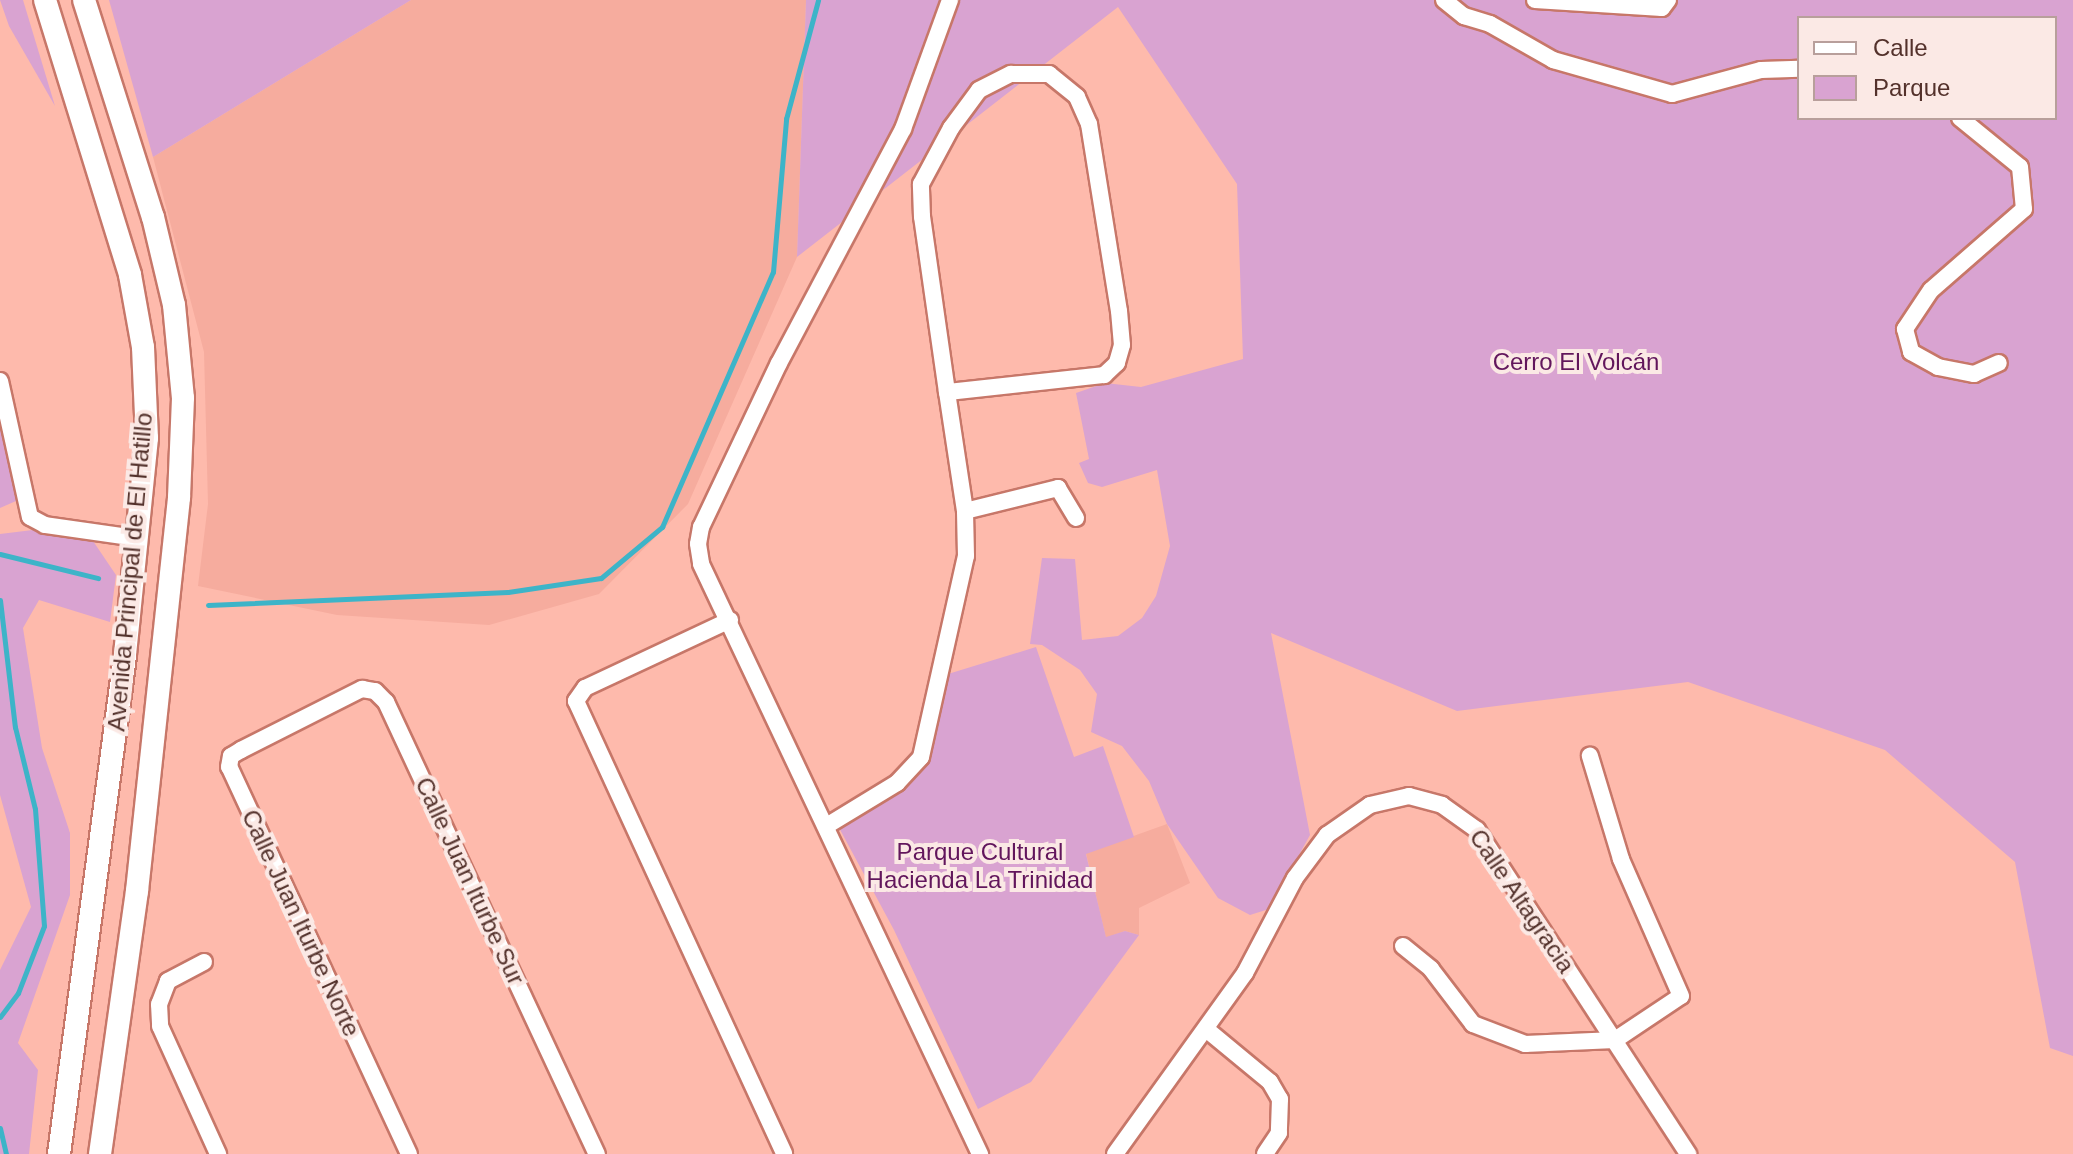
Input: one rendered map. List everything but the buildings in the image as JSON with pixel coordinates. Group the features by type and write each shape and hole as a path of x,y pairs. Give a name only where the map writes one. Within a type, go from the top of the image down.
{"main road":[{"name":"Avenida Principal de El Hatillo","path":"45,0 109,200 135,304 147,438 59,1154"},
{"name":"Avenida Principal de El Hatillo","path":"84,0 153,217 174,305 183,398 179,498 137,891 100,1154"}],"street":[{"path":"950,0 903,129 779,363 701,527 701,564 828,825 980,1154"},
{"path":"1444,0 1464,16 1490,24 1553,60 1672,94 1761,70 1797,69"},
{"path":"1535,0 1662,8 1668,0"},
{"path":"828,825 897,783 921,757 962,583 965,511 947,392 921,184 951,128 979,90 1011,74 1049,74 1077,97 1089,124 1119,311 1122,345 1117,363 1104,375 947,392"},
{"path":"1962,120 2020,167 2024,209 1931,290 1905,329 1911,352 1938,367 1974,374 1999,363"},
{"path":"0,381 30,517 137,535"},
{"path":"965,511 1058,488 1076,518"},
{"path":"730,620 585,688 576,701 784,1154"},
{"name":"Calle Juan Iturbe Sur","path":"294,723 362,689 375,691 386,702 597,1154"},
{"name":"Calle Juan Iturbe Norte","path":"294,723 231,756 229,767 409,1154"},
{"path":"1403,946 1431,969 1473,1024 1525,1044 1615,1040 1681,996 1621,859 1590,756"},
{"name":"Calle Altagracia","path":"1115,1154 1245,973 1295,878 1327,835 1370,805 1409,796 1442,805 1477,830 1688,1154"},
{"path":"204,962 168,981 159,1004 160,1026 218,1154"},
{"path":"1206,1029 1270,1082 1280,1099 1279,1133 1265,1154"}],"shaded area":[{"path":"411,0 806,0 797,257 688,504 599,594 489,625 337,615 198,586 208,504 204,352 153,157"},
{"path":"1167,824 1190,883 1139,908 1139,935 1125,931 1106,938 1086,853"}],"green space":[{"path":"0,0 23,0 55,106 9,26"},
{"path":"109,0 411,0 153,157"},
{"name":"Cerro El Volcán","path":"806,0 2073,0 2073,1056 2050,1048 2015,862 1885,750 1688,682 1457,711 1271,633 1310,835 1269,909 1250,915 1218,898 1167,824 1149,781 1122,746 1091,732 1097,694 1080,670 1042,645 1030,644 1042,558 1075,559 1082,640 1118,636 1142,618 1156,596 1170,546 1157,470 1102,487 1088,483 1079,463 1089,459 1076,393 1105,383 1141,387 1243,359 1237,184 1118,7 797,257"},
{"path":"0,421 16,501 0,508"},
{"path":"41,529 93,541 116,575 110,622 39,600 23,628 42,748 70,833 70,895 18,1043 38,1070 29,1154 0,1154 0,970 31,907 0,795 0,534"},
{"name":"Parque Cultural Hacienda La Trinidad","path":"1036,647 1074,757 1103,746 1134,837 1086,854 1106,937 1125,931 1139,935 1031,1082 978,1109 894,930 837,824 916,778 948,674"}],"waterway":[{"path":"208,605 508,592 601,578 662,527 773,272 786,119 818,0"},
{"path":"0,554 98,578"},
{"path":"0,600 15,727 35,809 44,926 18,993 0,1017"},
{"path":"0,1128 6,1154"}]}
